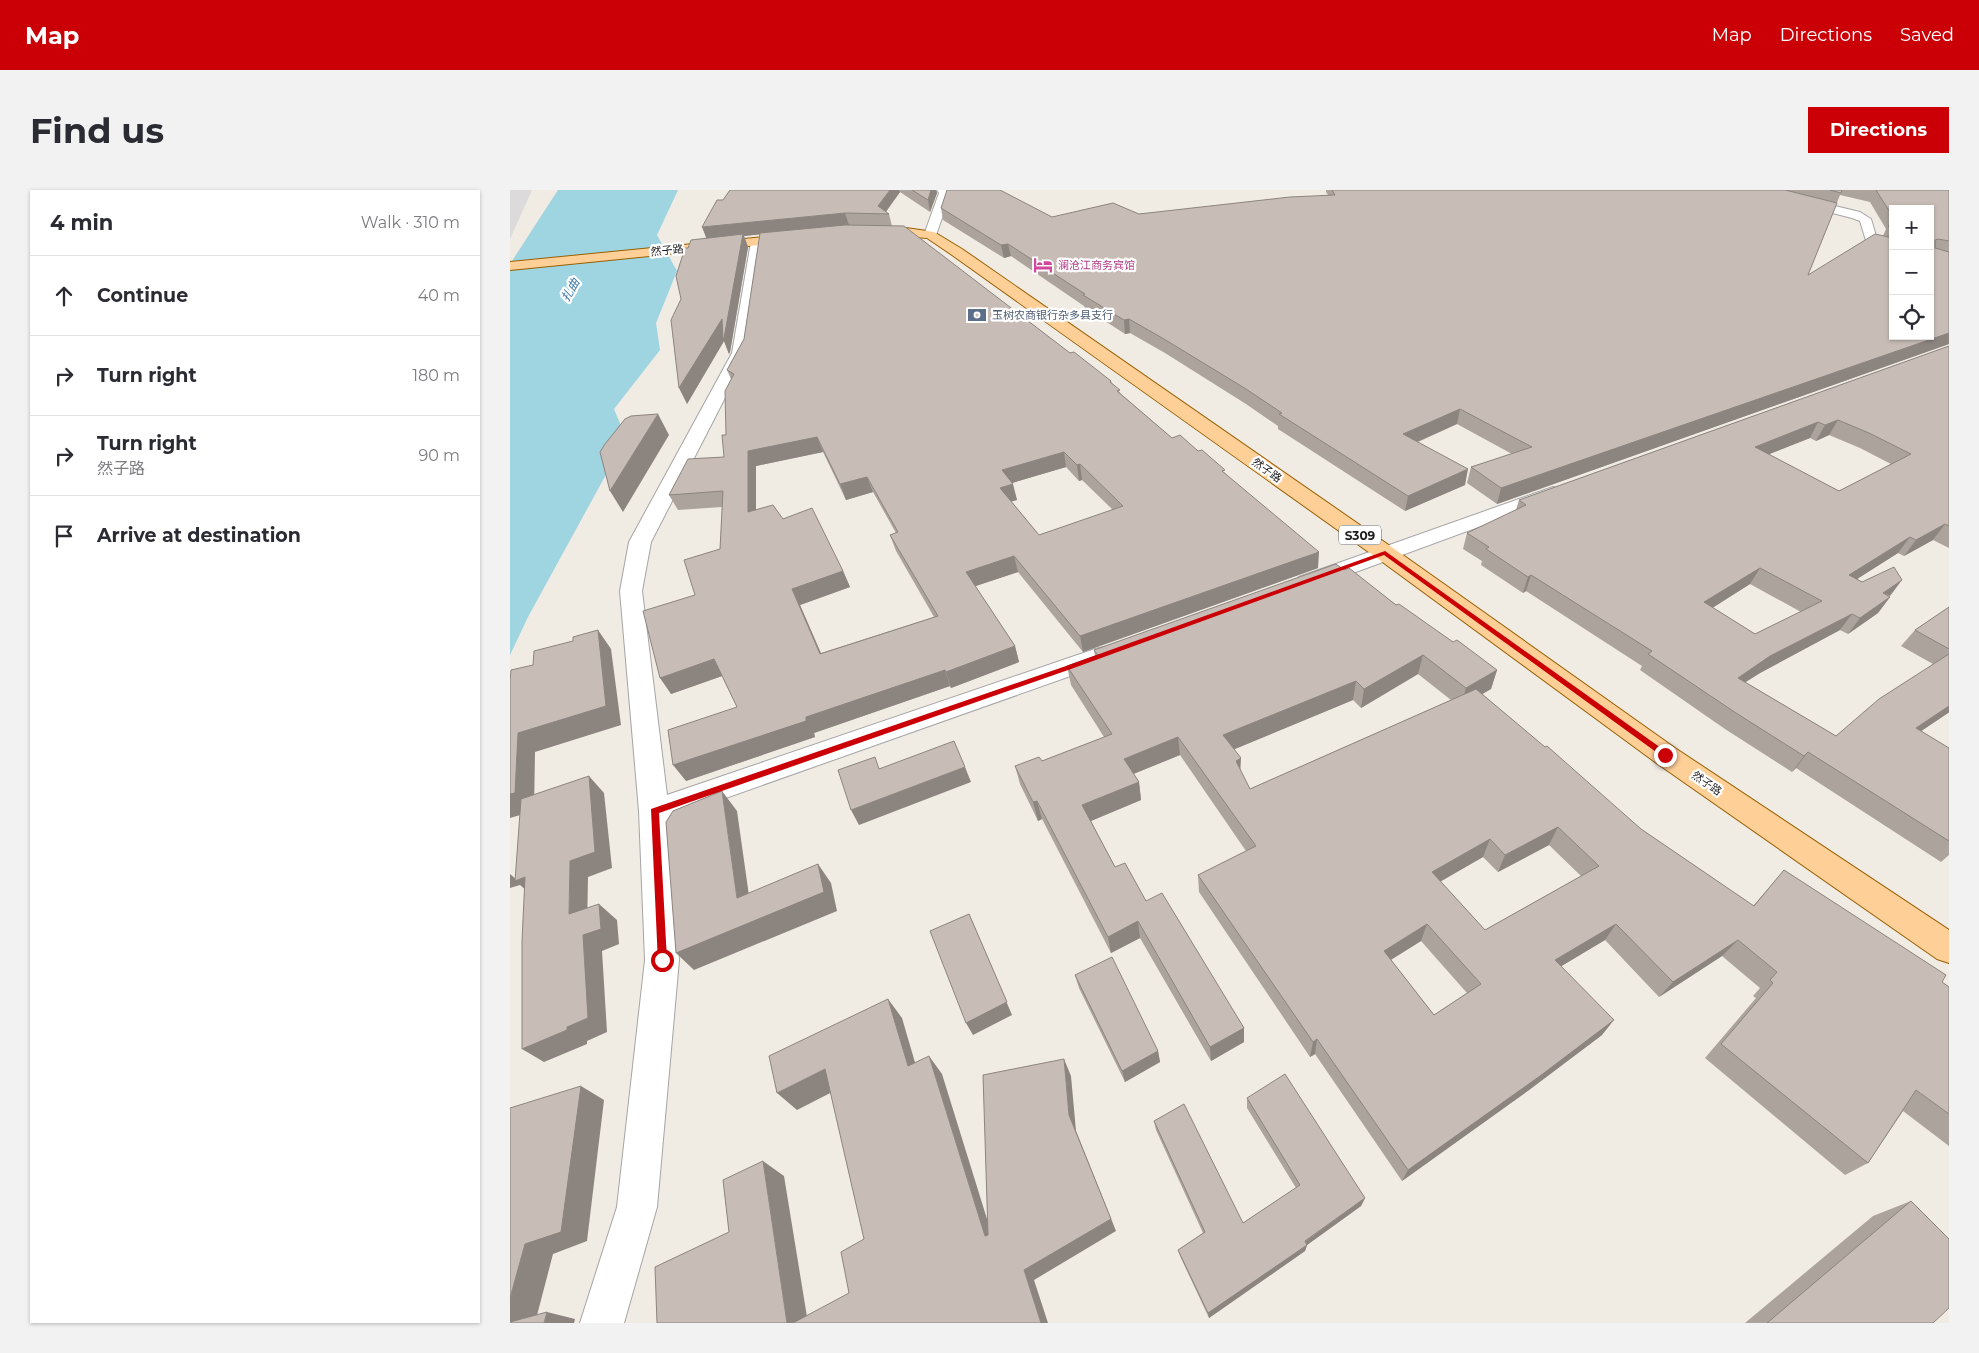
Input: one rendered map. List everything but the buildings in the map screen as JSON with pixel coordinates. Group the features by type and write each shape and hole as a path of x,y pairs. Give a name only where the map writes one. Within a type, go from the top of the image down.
{"main road":[{"name":"然子路","path":"859,232 906,232 930,235 1385,553 1665,755 1949,948"},
{"name":"然子路","path":"510,266 812,236"}],"street":[{"path":"930,235 945,193 944,190"},
{"path":"1754,190 1856,215 1865,219 1871,241 1889,246"},
{"path":"602,1323 637,1207 662,960 654,811 631,591 640,542 740,353 746,242"},
{"path":"1283,590 1573,486"},
{"path":"654,811 1125,647"}],"shaded area":[{"path":"510,190 532,190 510,239"}],"water":[{"name":"扎曲","path":"558,190 678,190 657,235 677,271 656,323 660,350 614,409 626,438 528,617 510,655 510,264"}],"place":[{"name":"澜沧江商务宾馆","path":"1043,265"},
{"name":"玉树农商银行杂多县支行","path":"977,315"}],"route":[{"path":"662,960 654,811 1069,668 1385,553 1665,755"}]}
